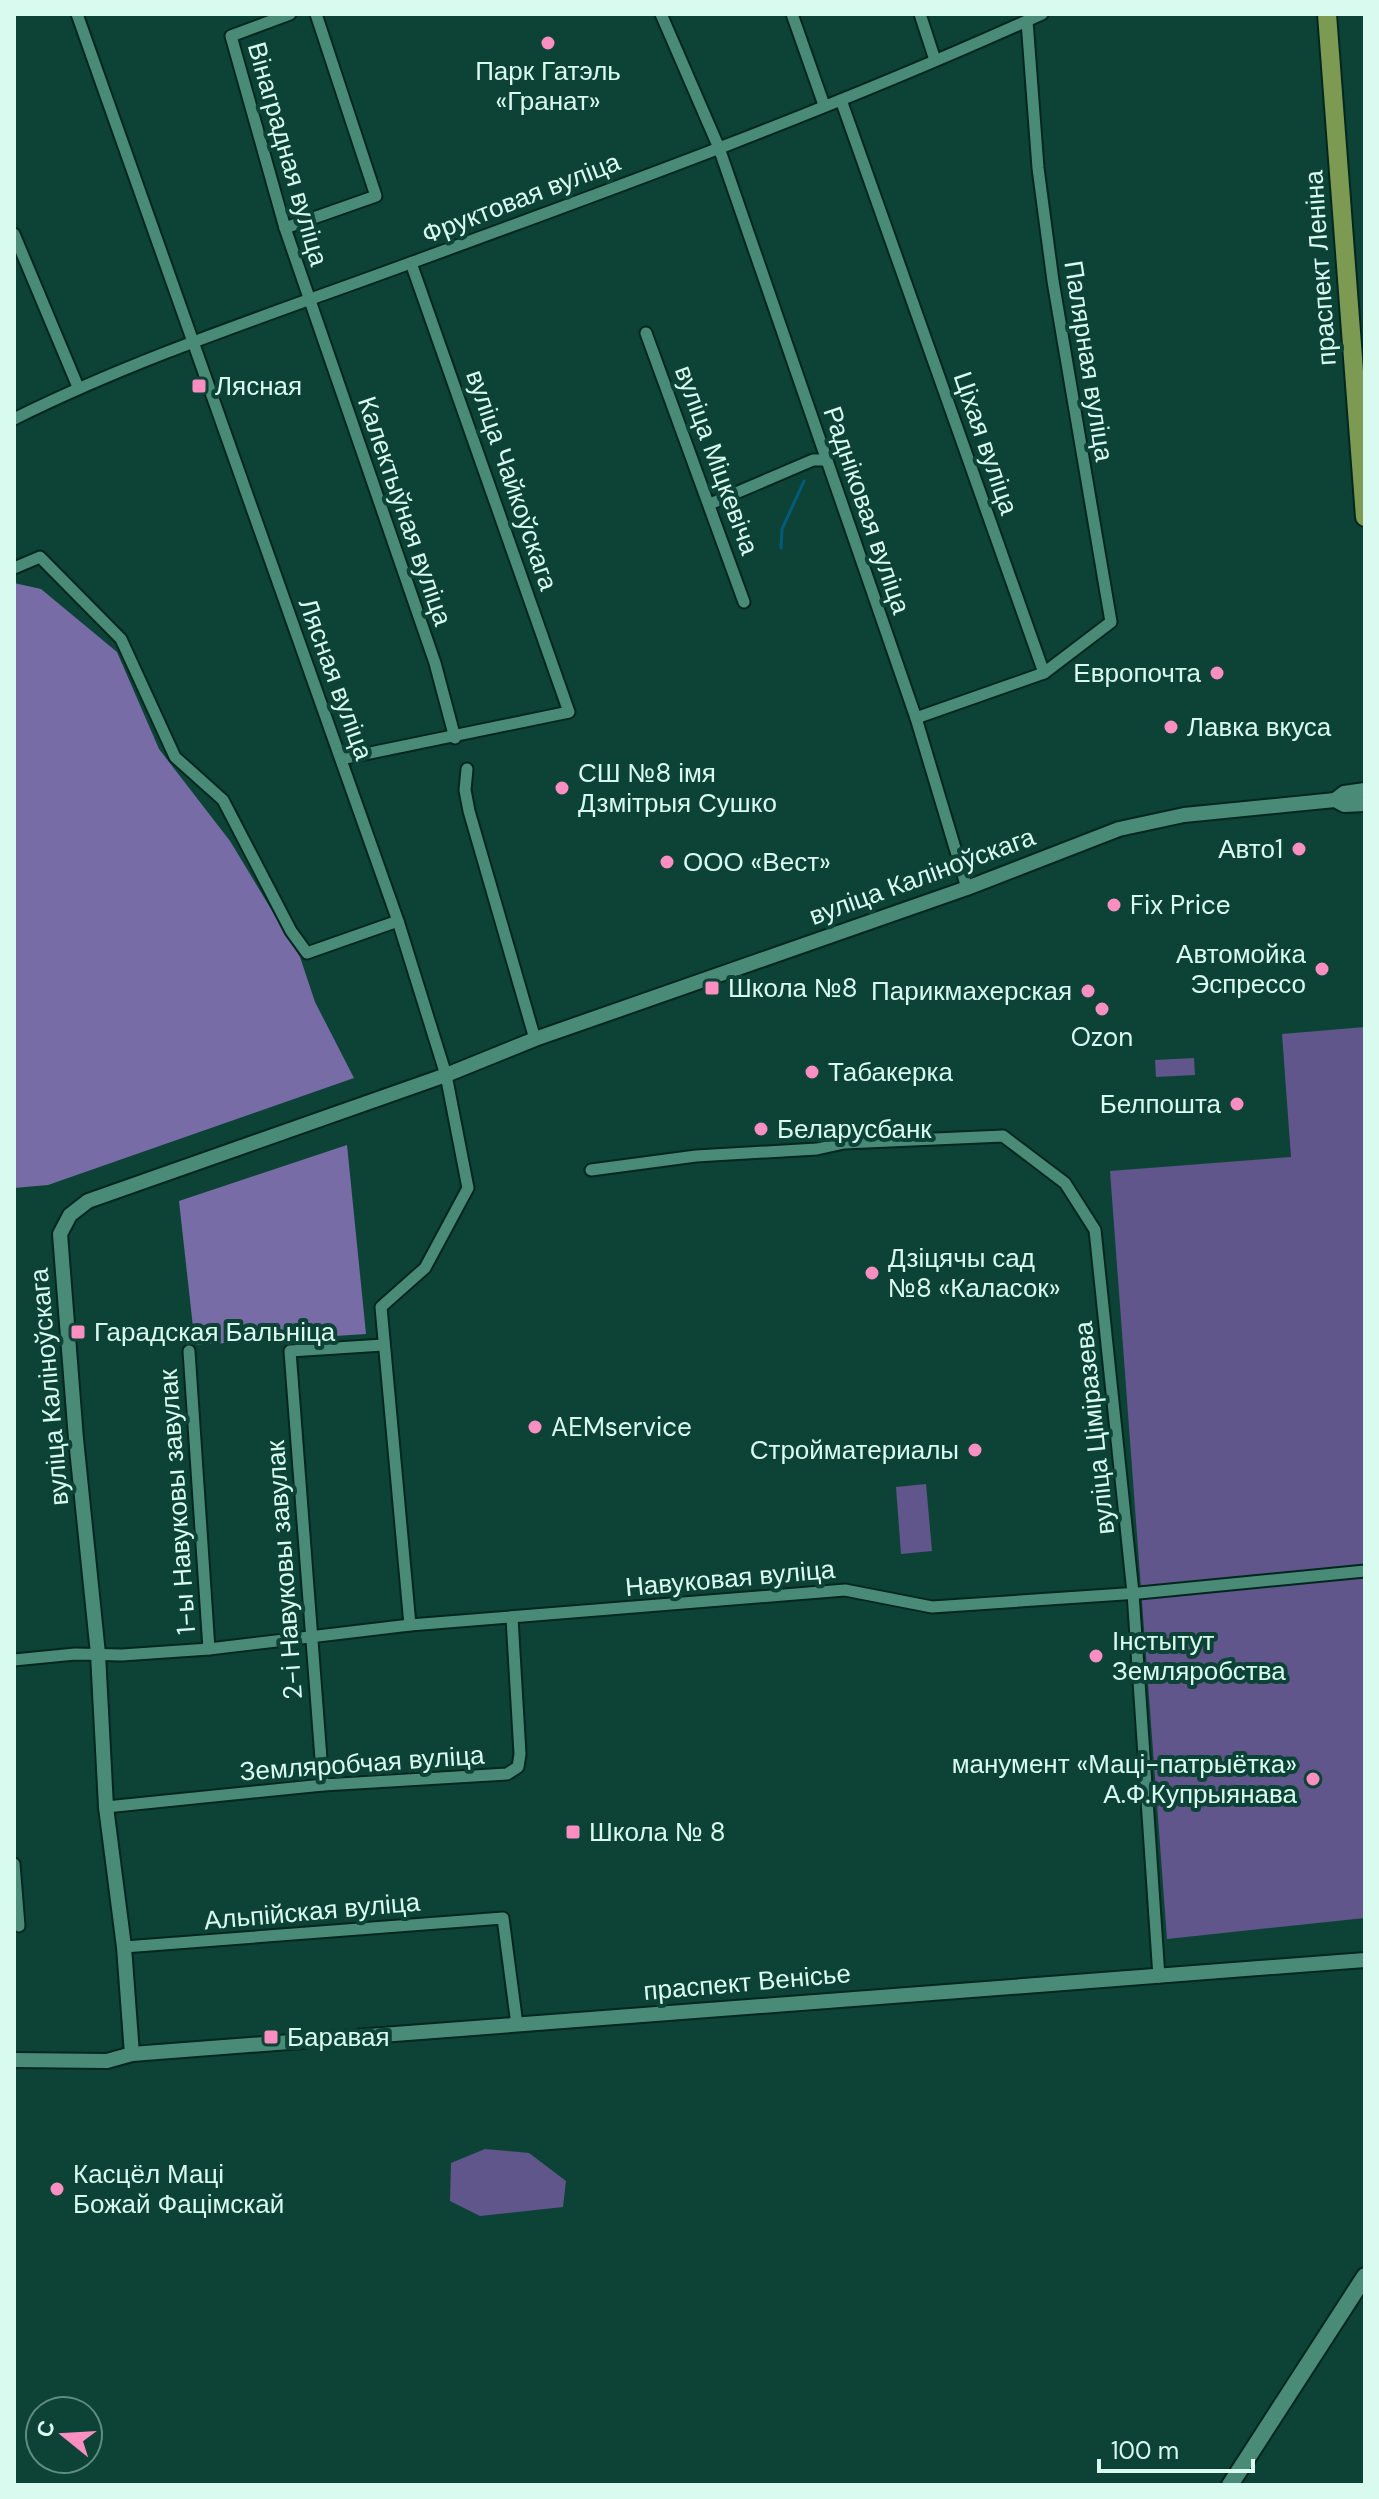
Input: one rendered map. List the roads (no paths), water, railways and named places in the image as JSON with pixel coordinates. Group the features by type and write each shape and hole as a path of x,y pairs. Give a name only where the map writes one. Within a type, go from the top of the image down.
{"main road":[{"name":"праспект Леніна","path":"1327,14 1365,517"},
{"name":"праспект Леніна","path":"1338,14 1365,366"},
{"path":"1230,2485 1365,2276"}],"street":[{"name":"Лясная вуліца","path":"77,14 398,921 446,1075 468,1188 425,1268 381,1307 383,1345"},
{"name":"Вінаградная вуліца","path":"290,14 231,36 308,299"},
{"path":"285,228 376,196 316,14"},
{"name":"Радніковая вуліца","path":"661,14 719,148 916,718 967,888"},
{"path":"792,14 824,105"},
{"path":"920,14 935,60"},
{"name":"Фруктовая вуліца","path":"14,419 78,387 191,342 719,148 841,100 1042,14"},
{"name":"Палярная вуліца","path":"1027,21 1038,168 1053,281 1111,622 1044,673"},
{"name":"Ціхая вуліца","path":"841,100 1044,673"},
{"path":"14,234 78,387"},
{"name":"вуліца Чайкоўскага","path":"411,263 569,712 455,738"},
{"name":"Калектыўная вуліца","path":"308,299 435,663 455,738"},
{"name":"вуліца Міцкевіча","path":"646,333 744,602"},
{"path":"710,504 813,460 826,460"},
{"path":"14,568 40,557 121,639 175,757 223,800 291,931 307,953 398,921"},
{"path":"916,718 1044,673"},
{"path":"341,759 455,738"},
{"path":"467,769 465,790 469,811 535,1039"},
{"name":"вуліца Каліноўскага","path":"132,2054 124,1947 106,1807 98,1654 76,1439 60,1234 70,1215 88,1201 1148,821 1335,800 1344,793 1365,790"},
{"name":"вуліца Каліноўскага","path":"1335,800 1344,805 1365,804"},
{"name":"вуліца Ціміразева","path":"591,1170 696,1156 817,1149 844,1143 1003,1136 1030,1153 1065,1183 1095,1230 1133,1593 1159,1977"},
{"path":"383,1345 410,1625"},
{"name":"2-і Навуковы завулак","path":"323,1785 290,1351 383,1345"},
{"name":"1-ы Навуковы завулак","path":"189,1351 209,1649"},
{"name":"Навуковая вуліца","path":"14,1660 209,1649 410,1625 845,1590 932,1607 1133,1593 1365,1571"},
{"name":"Земляробчая вуліца","path":"106,1807 323,1785 507,1774 518,1767 520,1754 512,1618"},
{"path":"14,1864 19,1926"},
{"name":"Альпійская вуліца","path":"124,1947 503,1918 517,2025"},
{"name":"праспект Венісье","path":"14,2060 107,2061 132,2054 1365,1960"}],"waterway":[{"path":"781,548 782,529 804,481"}],"place":[{"name":"Парк Гатэль «Гранат»","path":"548,43"},
{"name":"Лясная","path":"199,386"},
{"name":"Европочта","path":"1217,673"},
{"name":"Лавка вкуса","path":"1171,727"},
{"name":"СШ №8 імя Дзмітрыя Сушко","path":"562,788"},
{"name":"Авто1","path":"1299,849"},
{"name":"ООО «Вест»","path":"667,862"},
{"name":"Fix Price","path":"1114,905"},
{"name":"Автомойка Эспрессо","path":"1322,969"},
{"name":"Школа №8","path":"712,988"},
{"name":"Парикмахерская","path":"1088,991"},
{"name":"Ozon","path":"1102,1009"},
{"name":"Табакерка","path":"812,1072"},
{"name":"Белпошта","path":"1237,1104"},
{"name":"Беларусбанк","path":"761,1129"},
{"name":"Дзіцячы сад №8 «Каласок»","path":"872,1273"},
{"name":"Гарадская Бальніца","path":"78,1332"},
{"name":"AEMservice","path":"535,1427"},
{"name":"Стройматериалы","path":"975,1450"},
{"name":"Інстытут Земляробства","path":"1096,1656"},
{"name":"манумент «Маці-патрыётка» А.Ф.Купрыянава","path":"1313,1779"},
{"name":"Школа № 8","path":"573,1832"},
{"name":"Баравая","path":"271,2037"},
{"name":"Касцёл Маці Божай Фацімскай","path":"57,2189"}]}
